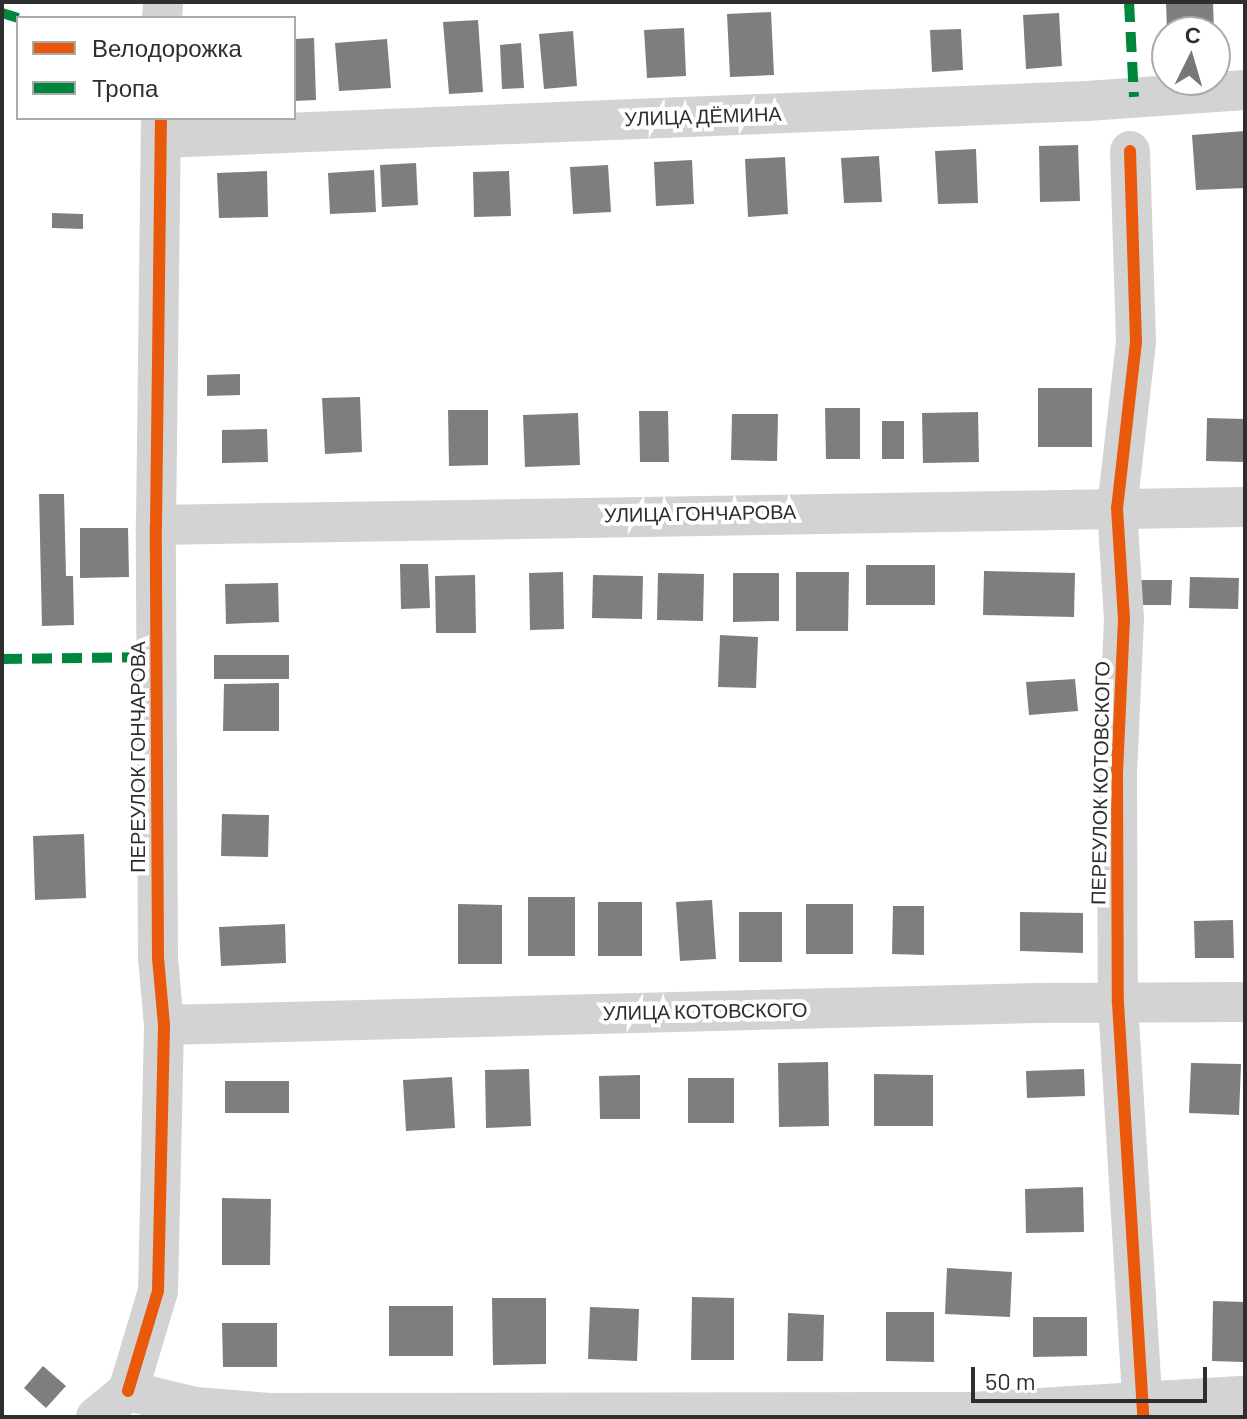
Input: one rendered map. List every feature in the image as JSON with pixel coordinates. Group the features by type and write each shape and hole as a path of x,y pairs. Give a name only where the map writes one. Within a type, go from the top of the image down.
{"street":[{"name":"УЛИЦА ДЁМИНА","path":"161,128 1087,101 1151,96"},
{"path":"1130,151 1151,96"},
{"path":"1087,101 1120,131 1130,151"},
{"name":"ПЕРЕУЛОК ГОНЧАРОВА","path":"128,1391 158,1291 164,1025 158,958 156,525 161,128"},
{"name":"ПЕРЕУЛОК КОТОВСКОГО","path":"1130,151 1136,342 1117,508 1124,619 1117,772 1118,1003 1143,1410"},
{"name":"УЛИЦА ГОНЧАРОВА","path":"156,525 1245,507"},
{"name":"УЛИЦА КОТОВСКОГО","path":"164,1025 1245,1002"},
{"path":"96,1417 128,1391 195,1407 270,1413 1143,1410 1245,1396"}],"building":[{"path":"1166,2 1213,2 1213,16 1166,16"},
{"path":"771,12 774,75 730,77 727,14"},
{"path":"1059,13 1062,66 1026,69 1023,15"},
{"path":"478,20 483,92 449,94 443,22"},
{"path":"684,28 686,76 647,78 644,30"},
{"path":"961,29 963,70 932,72 930,30"},
{"path":"573,31 577,86 544,89 539,34"},
{"path":"314,38 316,100 296,101 296,39"},
{"path":"387,39 391,88 339,91 335,43"},
{"path":"521,43 524,88 502,89 500,45"},
{"path":"1245,131 1245,188 1196,190 1192,135"},
{"path":"1078,145 1080,201 1040,202 1039,146"},
{"path":"976,149 978,203 938,204 935,151"},
{"path":"879,156 882,202 844,203 841,158"},
{"path":"785,157 788,214 748,217 745,159"},
{"path":"692,160 694,204 656,206 654,162"},
{"path":"416,163 418,205 382,207 380,165"},
{"path":"608,165 611,212 573,214 570,167"},
{"path":"374,170 376,212 330,214 328,173"},
{"path":"267,171 268,217 219,218 217,173"},
{"path":"509,171 511,216 474,217 473,172"},
{"path":"52,213 83,214 83,229 52,228"},
{"path":"240,374 240,395 207,396 207,375"},
{"path":"1038,388 1092,388 1092,447 1038,447"},
{"path":"360,397 362,452 325,454 322,398"},
{"path":"825,408 860,408 860,459 826,459"},
{"path":"448,410 488,410 488,465 449,466"},
{"path":"639,411 668,411 669,462 640,462"},
{"path":"978,412 979,462 923,463 922,413"},
{"path":"578,413 580,465 525,467 523,415"},
{"path":"732,414 778,414 777,461 731,460"},
{"path":"1207,418 1245,419 1245,462 1206,461"},
{"path":"882,421 904,421 904,459 882,459"},
{"path":"267,429 268,462 222,463 222,430"},
{"path":"39,494 64,494 66,576 73,576 74,625 42,626"},
{"path":"80,528 128,528 129,577 80,578"},
{"path":"400,564 428,564 430,608 401,609"},
{"path":"866,565 935,565 935,605 866,605"},
{"path":"984,571 1075,573 1074,617 983,615"},
{"path":"563,572 564,629 530,630 529,573"},
{"path":"796,572 849,572 848,631 796,631"},
{"path":"658,573 704,574 703,621 657,620"},
{"path":"733,573 779,573 779,621 733,622"},
{"path":"475,575 476,633 436,633 435,576"},
{"path":"593,575 643,576 642,619 592,618"},
{"path":"1190,577 1239,578 1238,609 1189,608"},
{"path":"1138,580 1172,580 1171,605 1138,605"},
{"path":"278,583 279,622 226,624 225,584"},
{"path":"720,635 758,637 756,688 718,687"},
{"path":"214,655 289,655 289,679 214,679"},
{"path":"1075,679 1078,711 1029,715 1026,682"},
{"path":"279,683 279,731 223,731 224,684"},
{"path":"222,814 269,815 268,857 221,856"},
{"path":"84,834 86,898 35,900 33,836"},
{"path":"528,897 575,897 575,956 528,956"},
{"path":"712,900 716,959 680,961 676,902"},
{"path":"598,902 642,902 642,956 598,956"},
{"path":"458,904 502,905 502,964 458,964"},
{"path":"806,904 853,904 853,954 806,954"},
{"path":"893,906 924,906 924,955 892,954"},
{"path":"739,912 782,912 782,962 739,962"},
{"path":"1020,912 1083,913 1083,953 1020,951"},
{"path":"1233,920 1234,958 1195,958 1194,921"},
{"path":"285,924 286,963 221,966 219,927"},
{"path":"828,1062 829,1126 779,1127 778,1063"},
{"path":"1191,1063 1241,1064 1239,1115 1189,1113"},
{"path":"529,1069 531,1126 486,1128 485,1070"},
{"path":"1084,1069 1085,1096 1027,1098 1026,1071"},
{"path":"874,1074 933,1075 933,1126 874,1126"},
{"path":"640,1075 640,1119 600,1119 599,1076"},
{"path":"452,1077 455,1128 406,1131 403,1080"},
{"path":"688,1078 734,1078 734,1123 688,1123"},
{"path":"225,1081 289,1081 289,1113 225,1113"},
{"path":"1083,1187 1084,1232 1026,1233 1025,1189"},
{"path":"222,1198 271,1199 270,1265 222,1265"},
{"path":"947,1268 1012,1272 1010,1317 945,1314"},
{"path":"692,1297 734,1298 734,1360 691,1360"},
{"path":"492,1298 546,1298 546,1364 493,1365"},
{"path":"1213,1301 1245,1302 1243,1362 1212,1361"},
{"path":"389,1306 453,1306 453,1356 389,1356"},
{"path":"590,1307 639,1309 637,1361 588,1359"},
{"path":"886,1312 934,1312 934,1362 886,1361"},
{"path":"788,1313 824,1315 823,1361 787,1361"},
{"path":"1033,1317 1087,1317 1087,1356 1033,1357"},
{"path":"222,1323 277,1323 277,1367 223,1367"},
{"path":"43,1366 66,1386 46,1408 24,1388"}],"marked path":[{"path":"1129,2 1134,97"},
{"path":"2,13 16,17"},
{"path":"2,659 156,657"}],"cycle path":[{"path":"128,1391 158,1291 164,1025 158,958 156,525 161,120"},
{"path":"1130,151 1136,342 1117,508 1124,619 1117,772 1118,1003 1143,1417"}]}
